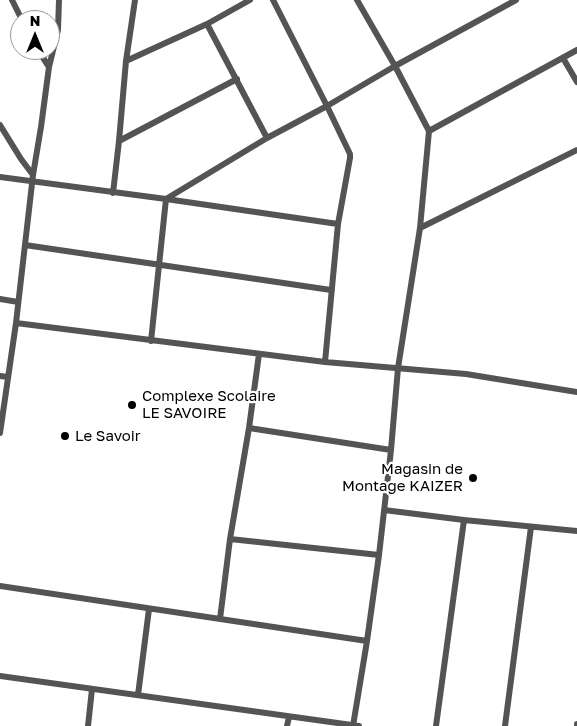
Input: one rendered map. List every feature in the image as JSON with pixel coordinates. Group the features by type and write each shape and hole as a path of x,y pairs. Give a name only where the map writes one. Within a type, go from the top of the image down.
{"street":[{"path":"0,433 16,323 32,178 49,67 58,30 59,0"},
{"path":"113,193 126,61 135,0"},
{"path":"126,61 207,24 250,0"},
{"path":"273,0 328,106 350,154 338,224 325,362"},
{"path":"0,676 355,726 379,555 398,368 420,228 429,131 358,0"},
{"path":"166,199 267,138 328,106 395,66 516,0"},
{"path":"207,24 267,138"},
{"path":"429,131 577,50"},
{"path":"563,58 577,82"},
{"path":"44,60 49,67"},
{"path":"119,141 237,79"},
{"path":"0,125 32,178"},
{"path":"420,228 577,150"},
{"path":"0,177 32,178 113,193 338,224"},
{"path":"151,341 166,199"},
{"path":"25,245 331,290"},
{"path":"0,299 18,302"},
{"path":"16,323 325,362 466,374 577,392"},
{"path":"220,619 230,539 249,428 259,354"},
{"path":"0,376 8,377"},
{"path":"249,428 391,450"},
{"path":"384,510 577,532"},
{"path":"436,726 464,520"},
{"path":"506,726 532,527"},
{"path":"230,539 379,555"},
{"path":"0,586 367,641"},
{"path":"138,695 149,608"},
{"path":"88,726 92,689"},
{"path":"287,726 289,716"}],"place":[{"name":"Complexe Scolaire LE SAVOIRE","path":"132,405"},
{"name":"Le Savoir","path":"65,436"},
{"name":"Magasin de Montage KAIZER","path":"473,478"}]}
